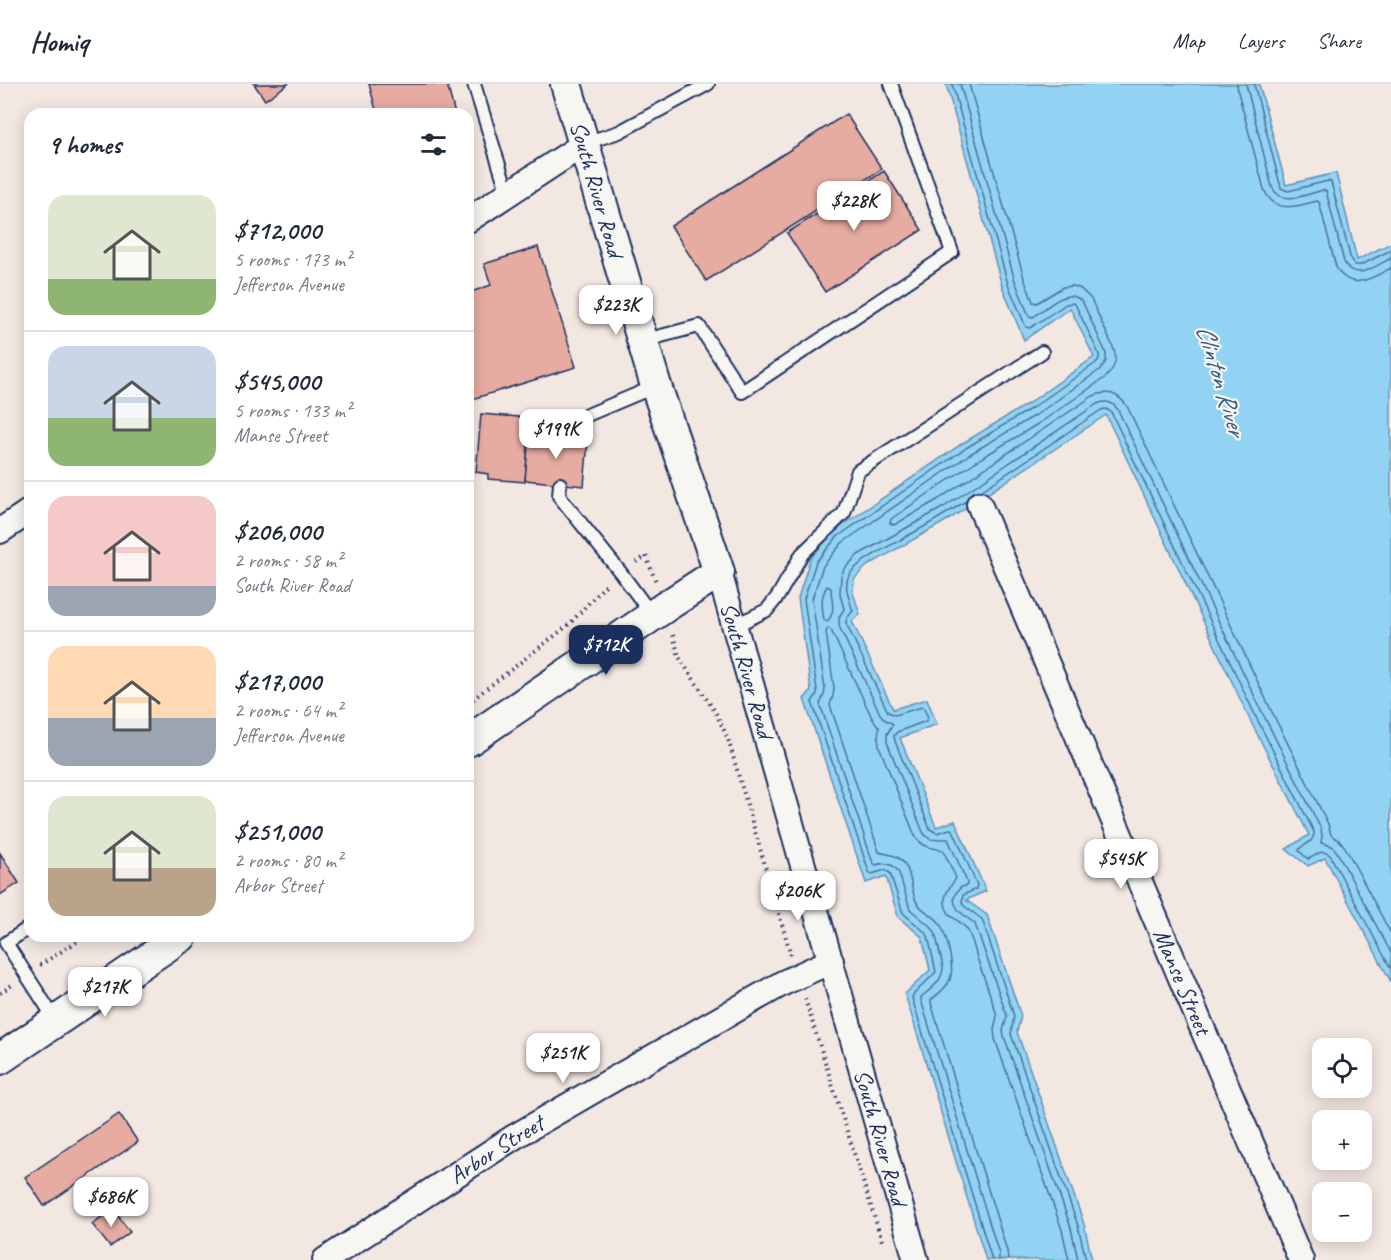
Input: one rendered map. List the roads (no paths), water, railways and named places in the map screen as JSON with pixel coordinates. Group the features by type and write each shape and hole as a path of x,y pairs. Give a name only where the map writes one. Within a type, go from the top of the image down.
{"street":[{"name":"South River Road","path":"566,84 656,386 719,572 916,1260"},
{"path":"474,216 584,144"},
{"name":"Manse Street","path":"979,504 1301,1260"},
{"path":"0,531 24,515"},
{"path":"474,737 719,572"},
{"path":"0,1059 173,942"},
{"name":"Arbor Street","path":"325,1260 514,1137 783,983 831,961"}],"lane":[{"path":"474,84 508,194"},
{"path":"584,144 619,132 708,84"},
{"path":"642,341 699,326 742,392 952,252 891,84"},
{"path":"734,626 767,610 778,596 802,554 844,513 858,471 1042,352"},
{"path":"564,438 566,424 656,386"},
{"path":"560,484 559,496 621,573 658,611"},
{"path":"24,931 6,943 57,1022"}],"water":[{"name":"Clinton River","path":"946,84 1259,84 1286,185 1336,173 1357,260 1391,243 1391,982 1325,858 1308,866 1286,849 1309,835 1251,722 1106,415 951,518 867,566 854,579 853,593 860,614 852,621 893,709 927,699 937,724 900,738 936,827 955,821 986,891 966,900 987,915 1021,1016 1017,1032 1084,1224 1092,1260 986,1260 905,994 930,970 922,937 898,917 886,876 866,883 804,699 811,691 798,598 810,559 833,532 963,443 1029,403 1094,357 1070,308 1024,340 1002,286"}]}
